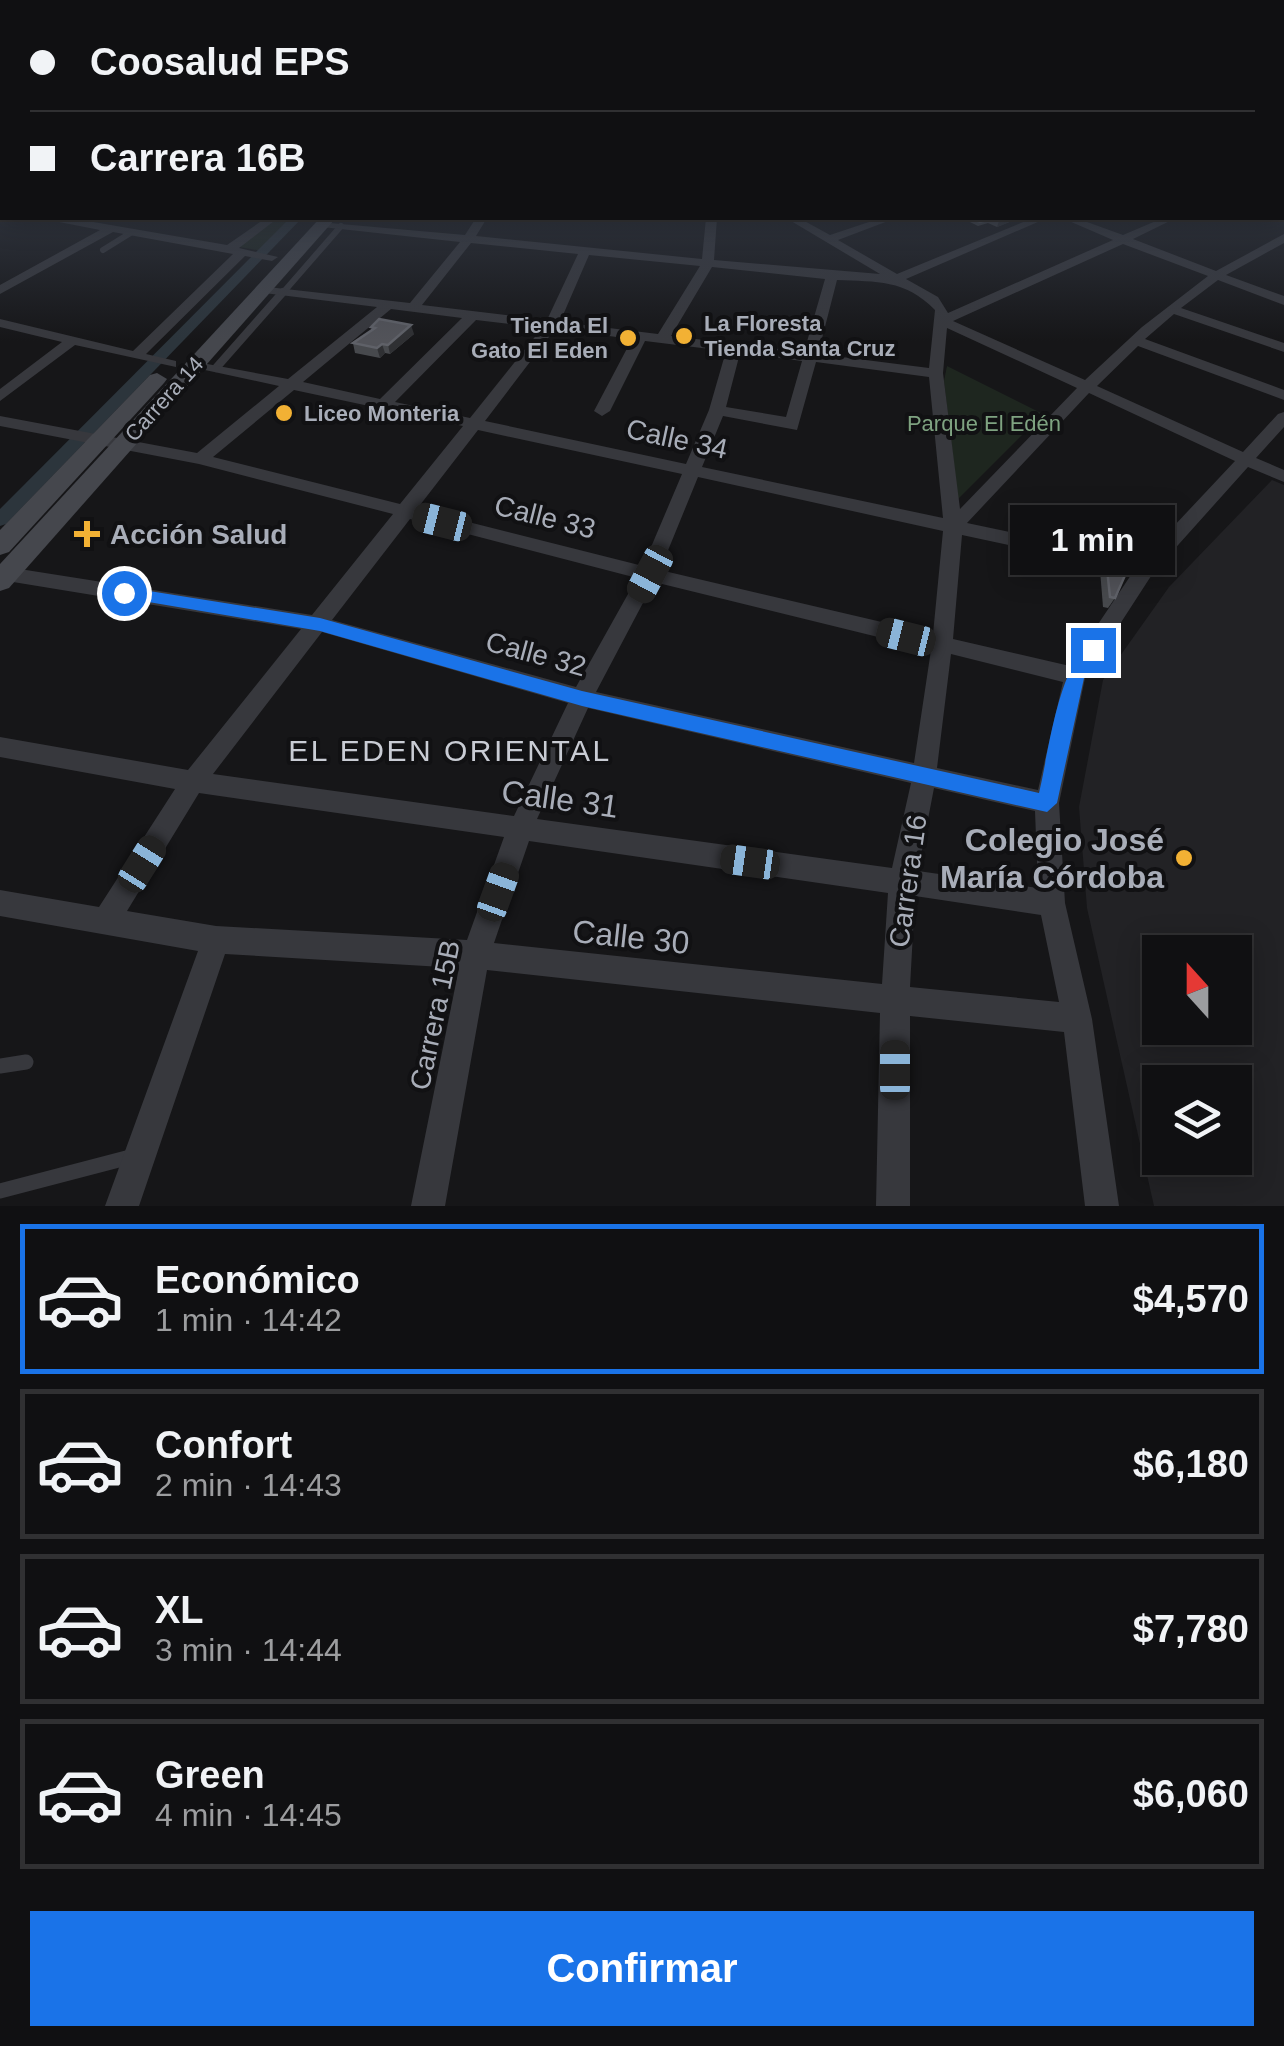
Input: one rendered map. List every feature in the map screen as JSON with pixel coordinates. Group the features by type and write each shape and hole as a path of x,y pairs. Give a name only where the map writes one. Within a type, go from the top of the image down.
{"main road":[{"name":"Carrera 14","path":"4,577 104,440 251,254 309,228"},
{"name":"Carrera 14","path":"0,546 104,440 196,364 231,324 274,290 309,251 321,228"}],"street":[{"path":"0,290 102,228"},
{"path":"121,228 251,254"},
{"path":"132,232 139,228"},
{"path":"140,356 251,254 266,228"},
{"path":"383,228 832,276 896,278 1017,228"},
{"path":"413,308 475,228"},
{"path":"662,338 708,263 711,228"},
{"path":"813,228 896,278 943,317 1085,389 1282,472"},
{"path":"832,238 860,228"},
{"path":"1094,228 1284,301"},
{"path":"943,317 1148,228"},
{"path":"953,527 1085,389 1138,341 1216,276 1284,238"},
{"path":"108,919 193,782 408,513 552,324 585,251"},
{"path":"717,410 791,425 832,276"},
{"path":"274,290 936,373"},
{"path":"200,459 389,304"},
{"path":"1174,310 1284,348"},
{"path":"384,404 472,315"},
{"name":"Carrera 16","path":"894,1206 895,1002 902,884 924,776 953,527 936,373 943,317"},
{"path":"0,324 166,362"},
{"path":"602,411 640,336"},
{"path":"0,396 73,340"},
{"path":"1138,341 1284,395"},
{"name":"Carrera 15B","path":"428,1206 476,954 520,829 582,698 650,574 717,410 734,348"},
{"name":"Calle 34","path":"196,364 1146,568"},
{"path":"1102,1206 1076,1018 1052,902 1047,803 1075,676 1146,568 1284,417"},
{"name":"Calle 33","path":"0,421 200,459 650,574 1075,676"},
{"name":"Calle 32","path":"4,577 320,624 582,698 1047,803"},
{"name":"Calle 31","path":"0,747 193,782 1052,902"},
{"name":"Calle 30","path":"0,903 216,940 476,954 895,1002 1076,1018"},
{"path":"122,1206 216,940"}],"lane":[{"path":"103,250 132,232"},
{"path":"216,368 253,326 274,290"},
{"path":"231,324 253,326"},
{"path":"0,1066 26,1062"},
{"path":"0,1192 139,1155"}],"shaded area":[{"name":"Colegio José María Córdoba","path":"1272,480 1284,485 1284,1206 1154,1206 1147,1175 1252,1175 1252,1065 1142,1065 1142,1153 1087,908 1079,807 1103,680 1169,587"}],"green space":[{"path":"251,228 291,228 267,252 229,245"},
{"name":"Parque El Edén","path":"947,366 1043,414 958,499 944,381"}],"building":[{"path":"379,319 411,325 388,345 377,348 353,343 375,328 371,327"},
{"path":"1106,559 1130,564 1115,598 1110,597"}],"waterway":[{"path":"0,520 286,228"}],"place":[{"name":"La Floresta Tienda Santa Cruz","path":"684,336"},
{"name":"Tienda El Gato El Eden","path":"628,338"},
{"name":"Liceo Monteria","path":"284,413"},
{"name":"Acción Salud","path":"87,534"},
{"name":"Colegio José María Córdoba","path":"1184,858"}],"district":[{"name":"EL EDEN ORIENTAL","path":"450,750"}],"route":[{"path":"124,593 320,624 582,698 1047,803 1075,676 1093,650"}]}
